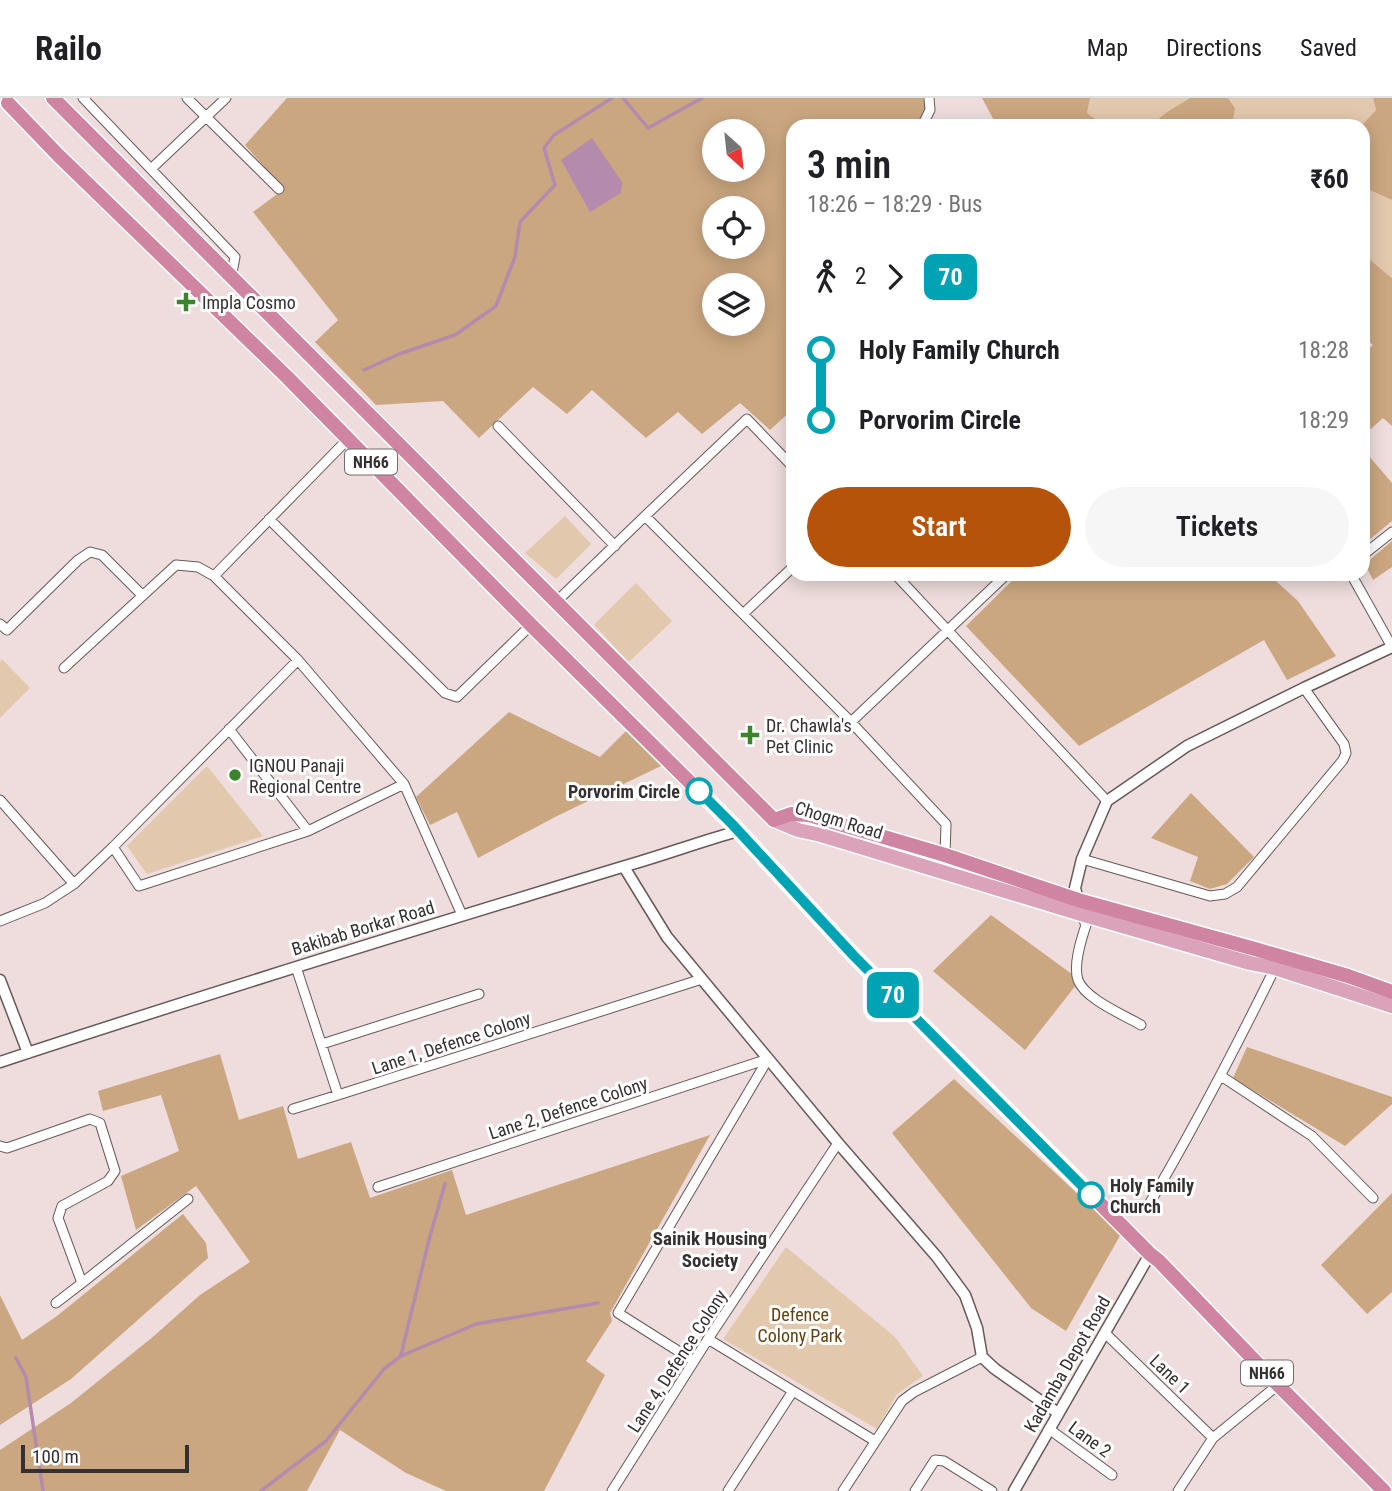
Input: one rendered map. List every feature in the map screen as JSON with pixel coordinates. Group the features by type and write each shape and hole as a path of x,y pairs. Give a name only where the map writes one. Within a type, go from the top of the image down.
{"highway":[{"name":"NH66","path":"53,98 774,820"},
{"name":"NH66","path":"4,102 348,439 738,831 854,956 1384,1491"},
{"name":"Chogm Road","path":"774,820 791,814 809,815 946,855 1080,907 1255,948 1392,992"}],"main road":[{"name":"Chogm Road","path":"774,820 798,830 943,872 1080,907 1392,1006"}],"street":[{"path":"83,98 235,257 232,278"},
{"path":"187,98 279,189"},
{"path":"151,169 226,98"},
{"path":"926,119 930,110 929,98"},
{"path":"556,602 747,419 786,460"},
{"path":"498,426 615,546"},
{"path":"214,576 348,439"},
{"path":"645,516 851,722 946,824 943,872"},
{"path":"269,519 445,693 457,697 531,625"},
{"path":"1370,549 1392,532"},
{"path":"0,624 7,630 78,560 90,552 102,555 142,594"},
{"path":"64,668 176,565 198,567 214,576 298,660 404,785 462,915"},
{"path":"743,614 786,573"},
{"path":"902,581 1107,801"},
{"path":"851,722 1000,581"},
{"path":"1141,1026 1091,996 1083,989 1077,973 1086,925 1075,888 1082,859 1107,801 1187,746 1392,647 1355,581"},
{"path":"0,921 45,903 74,884 298,660"},
{"path":"1082,859 1210,896 1225,894 1237,887 1346,753 1345,744 1304,688"},
{"path":"229,729 308,831"},
{"path":"113,847 139,886 308,831 404,785"},
{"path":"0,800 74,884"},
{"name":"Bakibab Borkar Road","path":"0,1062 462,915 738,831"},
{"path":"624,867 667,937 838,1143 937,1257 965,1295 977,1328 982,1357 1058,1413"},
{"path":"296,967 338,1095"},
{"path":"1148,1206 1221,1076 1275,968"},
{"name":"Lane 1, Defence Colony","path":"293,1109 702,979"},
{"path":"0,980 28,1053"},
{"path":"321,1044 479,994"},
{"path":"694,1361 618,1313 768,1059"},
{"name":"Lane 2, Defence Colony","path":"378,1187 768,1059"},
{"path":"1221,1076 1311,1136 1373,1198"},
{"path":"0,1146 7,1148 90,1119 100,1123 116,1171 108,1181 62,1206 58,1218 82,1283"},
{"name":"Lane 4, Defence Colony","path":"612,1491 708,1339 838,1143"},
{"path":"56,1303 188,1199"},
{"name":"Kadamba Depot Road","path":"1014,1491 1150,1254"},
{"name":"Lane 1","path":"1105,1333 1213,1438"},
{"path":"708,1339 875,1440"},
{"path":"843,1491 902,1401 914,1392 982,1357"},
{"path":"1178,1491 1213,1438 1278,1385"},
{"path":"728,1491 793,1391"},
{"name":"Lane 2","path":"1049,1429 1112,1475"},
{"path":"915,1491 935,1460 944,1461 992,1491"}],"green space":[{"path":"1090,98 1190,98 1158,119 1095,119 1087,113"},
{"path":"1228,98 1373,98 1376,110 1368,119 1233,119 1235,108"},
{"path":"1370,190 1392,200 1392,278 1370,260"},
{"path":"565,516 591,544 556,579 525,553"},
{"path":"636,583 672,621 629,662 594,625"},
{"path":"2,659 30,688 0,718 0,662"},
{"path":"207,766 263,836 147,874 127,846"},
{"name":"Defence Colony Park","path":"786,1247 895,1337 923,1376 897,1394 877,1429 723,1339"}],"shaded area":[{"path":"287,98 923,98 930,119 786,119 786,415 770,430 740,403 702,434 678,412 646,438 592,390 567,414 533,387 479,438 443,401 376,405 315,342 338,320 253,212 284,189 245,145"},
{"path":"982,98 1090,98 1087,113 1095,119 993,119"},
{"path":"1190,98 1228,98 1235,108 1233,119 1158,119"},
{"path":"1373,98 1392,98 1392,200 1370,190 1370,119 1368,119 1376,110"},
{"path":"592,138 622,182 621,193 590,212 561,160"},
{"path":"1370,260 1392,278 1392,426 1383,418 1370,430 1370,348 1373,345 1370,342"},
{"path":"1370,457 1392,483 1392,521 1370,539"},
{"path":"1392,541 1392,567 1373,580 1370,560"},
{"path":"1012,581 1276,581 1298,601 1336,656 1287,680 1264,640 1079,746 966,626"},
{"path":"509,712 600,757 626,731 661,766 478,858 457,812 430,825 416,797"},
{"path":"1191,793 1254,857 1227,884 1210,889 1190,881 1198,857 1151,838"},
{"path":"991,915 1080,980 1025,1050 933,971"},
{"path":"1247,1047 1392,1097 1392,1104 1345,1146 1233,1078"},
{"path":"220,1054 239,1120 283,1106 298,1159 351,1142 370,1198 452,1170 466,1215 710,1135 610,1313 612,1321 586,1361 605,1375 544,1491 446,1491 406,1473 340,1430 307,1491 0,1491 0,1450 71,1403 200,1295 250,1262 196,1186 136,1230 121,1176 179,1151 161,1095 103,1111 98,1091"},
{"path":"954,1079 1121,1234 1066,1331 1031,1308 892,1133"},
{"path":"1392,1193 1392,1292 1367,1314 1321,1265"},
{"path":"183,1214 206,1243 208,1258 71,1379 0,1425 0,1295 22,1340 57,1316"}],"waterway":[{"path":"364,370 399,354 455,335 496,306 515,257 520,222 555,185 544,148 554,135 612,98"},
{"path":"623,98 648,128 702,98"},
{"path":"401,1355 445,1184"},
{"path":"261,1491 326,1441 384,1369 401,1356 476,1324 598,1303"},
{"path":"16,1358 26,1377 43,1491"}],"bus line":[{"name":"70","path":"699,791 854,956 1091,1195"}],"place":[{"name":"Impla Cosmo","path":"186,302"},
{"name":"Dr. Chawla's Pet Clinic","path":"750,735"},
{"name":"IGNOU Panaji Regional Centre","path":"235,775"},
{"name":"Porvorim Circle","path":"699,791"},
{"name":"Holy Family Church","path":"1091,1195"}],"district":[{"name":"Sainik Housing Society","path":"710,1249"}]}
